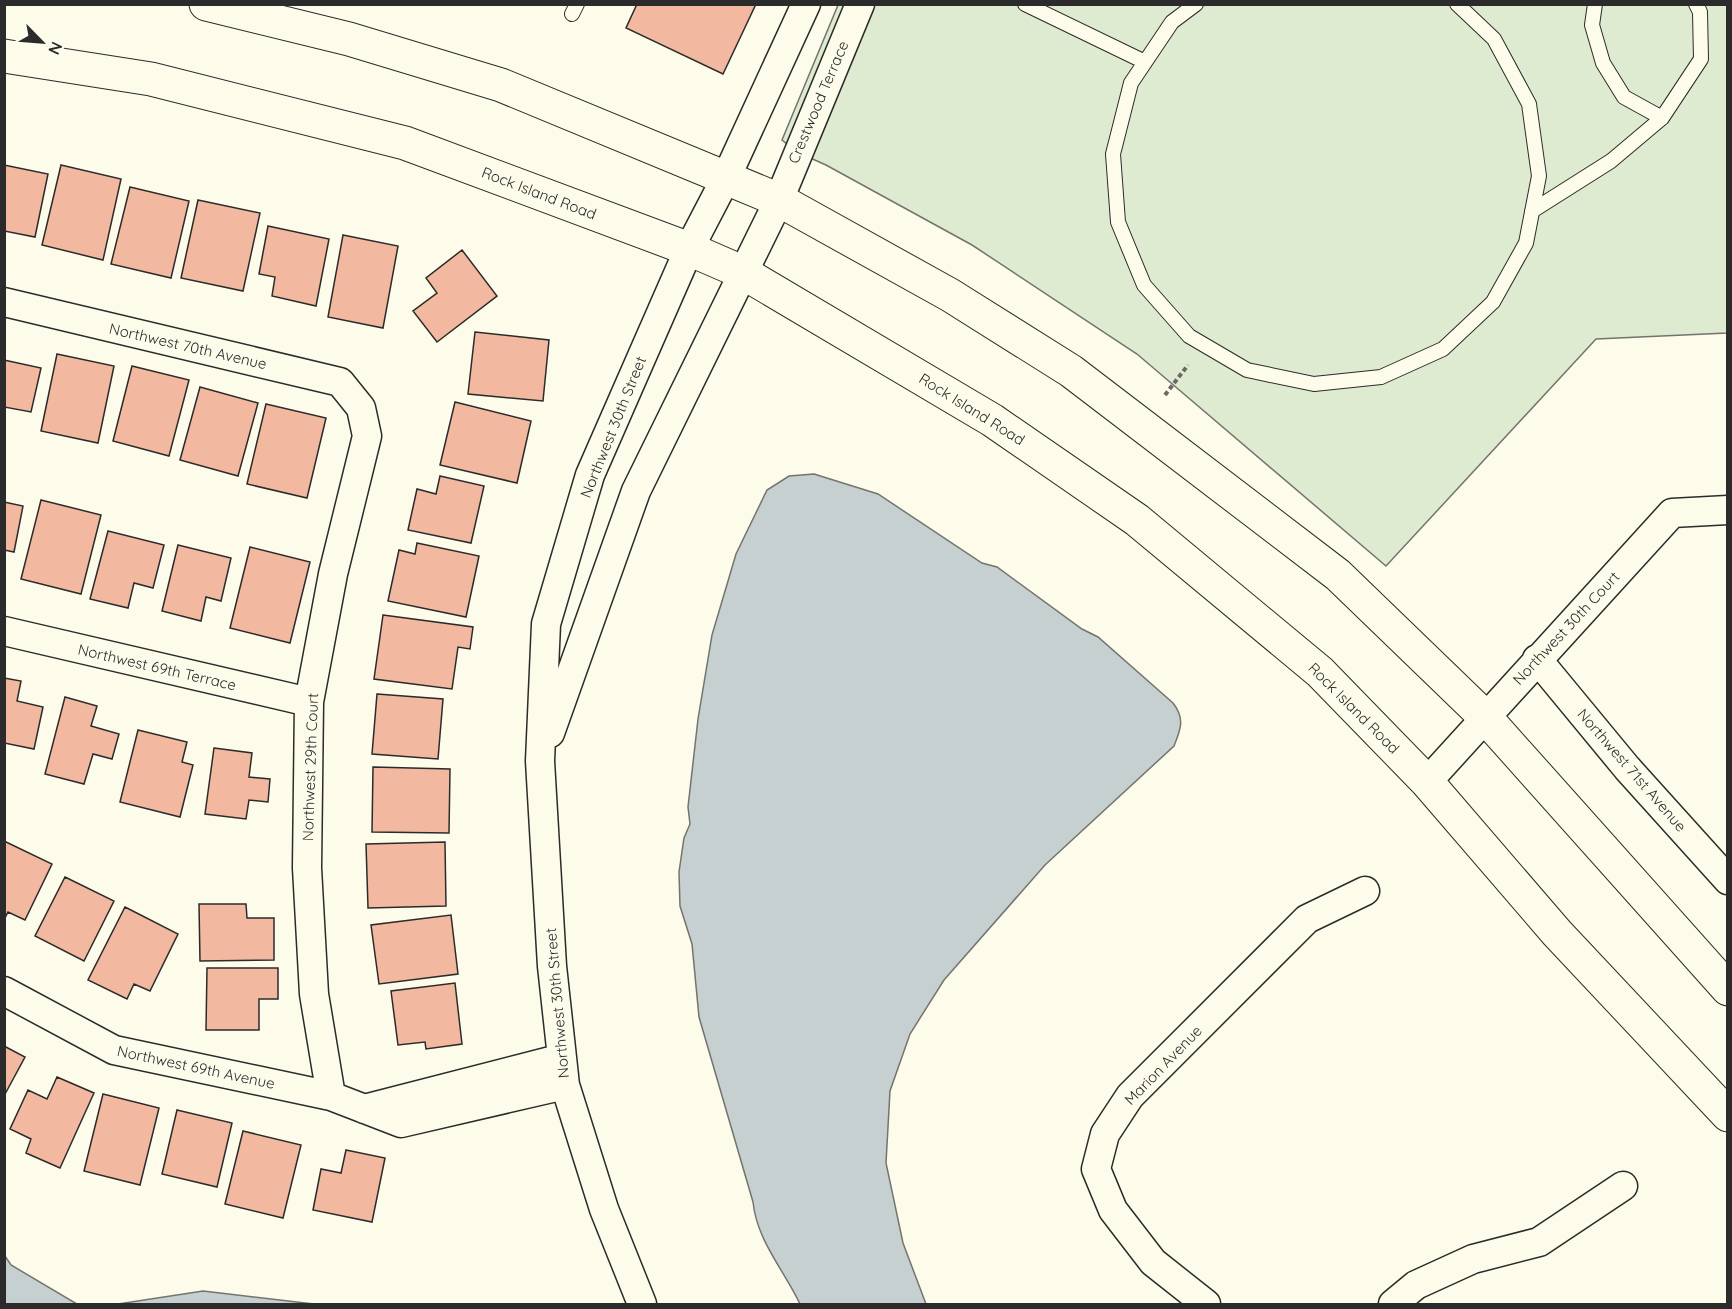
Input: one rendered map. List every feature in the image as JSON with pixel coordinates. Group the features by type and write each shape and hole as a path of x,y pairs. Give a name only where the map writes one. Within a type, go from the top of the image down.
{"main road":[{"path":"206,4 349,39 501,85 779,200 950,295 1071,371 1338,575 1485,717 1728,989"},
{"name":"Rock Island Road","path":"4,56 151,80 405,143 689,249 742,272 992,420 1137,520 1320,672 1427,782 1557,933 1728,1115"}],"street":[{"path":"726,178 806,4"},
{"name":"Crestwood Terrace","path":"779,200 860,4"},
{"name":"Northwest 30th Street","path":"642,1305 604,1209 564,1072 552,966 540,761 546,624 590,475 689,249 726,178"},
{"name":"Northwest 30th Street","path":"540,761 636,491 779,200"},
{"name":"Northwest 70th Avenue","path":"4,302 339,382 361,408"},
{"name":"Northwest 29th Court","path":"331,1096 314,994 307,868 309,702 333,574 367,436 361,408"},
{"name":"Northwest 30th Court","path":"1427,782 1672,513 1725,510"},
{"name":"Northwest 69th Terrace","path":"4,631 309,702"},
{"name":"Northwest 71st Avenue","path":"1537,659 1628,768 1728,880"},
{"name":"Marion Avenue","path":"1206,1305 1153,1262 1113,1210 1096,1169 1105,1134 1130,1096 1307,919 1365,891"},
{"name":"Northwest 69th Avenue","path":"4,991 114,1050 331,1096 364,1109 564,1072"},
{"path":"1393,1305 1416,1285 1473,1258 1539,1242 1623,1186"}],"lane":[{"path":"1025,4 1145,62"},
{"path":"1196,4 1172,22 1131,83 1113,154 1118,222 1144,285 1189,336 1247,370 1314,384 1381,377 1443,349 1493,302 1526,243 1539,176 1529,104 1494,39 1457,4"},
{"path":"1595,4 1592,25 1604,63 1624,97 1662,118"},
{"path":"1532,211 1611,161 1662,118 1701,59 1700,12 1696,4"}],"path":[{"path":"1165,395 1188,365"}],"green space":[{"path":"838,5 1727,5 1727,333 1596,339 1386,566 1137,354 972,245 826,165 797,152 782,140"}],"shaded area":[{"path":"814,474 878,494 982,563 997,567 1082,629 1098,637 1173,703 1180,719 1180,729 1174,746 1045,865 944,980 910,1034 890,1091 886,1163 903,1243 926,1304 800,1304 760,1230 699,1017 692,944 680,906 679,872 684,838 690,824 688,807 698,719 712,635 736,554 767,490 789,476"},
{"path":"5,1256 11,1265 77,1304 5,1304"},
{"path":"203,1291 314,1304 118,1304"}],"building":[{"path":"637,4 756,4 723,74 626,28"},
{"path":"4,165 48,174 35,237 4,231"},
{"path":"61,165 121,179 103,260 42,245"},
{"path":"130,187 189,201 171,278 111,264"},
{"path":"198,200 260,213 243,291 181,278"},
{"path":"268,226 329,239 316,306 272,296 275,277 259,274"},
{"path":"343,235 398,246 383,328 328,317"},
{"path":"462,250 497,296 437,342 413,311 437,293 426,278"},
{"path":"475,332 549,340 543,401 468,394"},
{"path":"57,354 114,366 98,443 41,431"},
{"path":"4,360 41,368 31,412 4,407"},
{"path":"132,366 189,380 169,456 113,441"},
{"path":"200,387 258,403 238,476 180,460"},
{"path":"455,402 531,421 517,483 440,465"},
{"path":"266,404 326,418 307,498 247,484"},
{"path":"440,476 484,486 471,543 408,530 417,489 436,494"},
{"path":"41,500 101,515 81,594 21,579"},
{"path":"4,502 23,506 14,552 4,550"},
{"path":"108,531 164,545 153,588 134,583 128,608 90,599"},
{"path":"417,543 479,556 466,617 388,601 399,550 415,554"},
{"path":"178,545 231,558 221,601 206,597 201,621 162,611"},
{"path":"250,547 310,562 290,643 230,628"},
{"path":"383,615 473,627 470,649 458,647 452,689 374,679"},
{"path":"4,678 21,681 17,701 43,707 34,749 4,743"},
{"path":"377,694 443,699 438,759 372,754"},
{"path":"65,697 97,706 91,726 119,734 112,759 93,754 84,784 45,774"},
{"path":"138,730 187,742 182,762 193,765 180,817 120,802"},
{"path":"214,748 252,753 249,777 270,779 268,802 249,800 246,819 205,814"},
{"path":"373,767 450,769 449,833 372,832"},
{"path":"4,841 52,864 25,920 8,912 4,920"},
{"path":"445,842 446,906 368,908 366,844"},
{"path":"65,877 114,901 84,961 35,936"},
{"path":"199,904 246,904 247,918 274,918 274,960 200,961"},
{"path":"125,907 178,934 150,991 134,984 127,999 88,980"},
{"path":"451,915 458,974 379,984 371,925"},
{"path":"207,968 278,968 278,999 259,999 259,1030 206,1030"},
{"path":"455,983 462,1044 426,1049 425,1042 398,1045 391,991"},
{"path":"4,1046 25,1057 4,1096"},
{"path":"57,1077 94,1093 60,1168 26,1153 31,1139 10,1129 28,1090 47,1099"},
{"path":"103,1094 159,1108 140,1185 84,1171"},
{"path":"177,1110 232,1123 217,1187 162,1174"},
{"path":"243,1131 301,1145 283,1218 225,1204"},
{"path":"346,1150 385,1158 372,1222 313,1210 321,1169 341,1173"}]}
